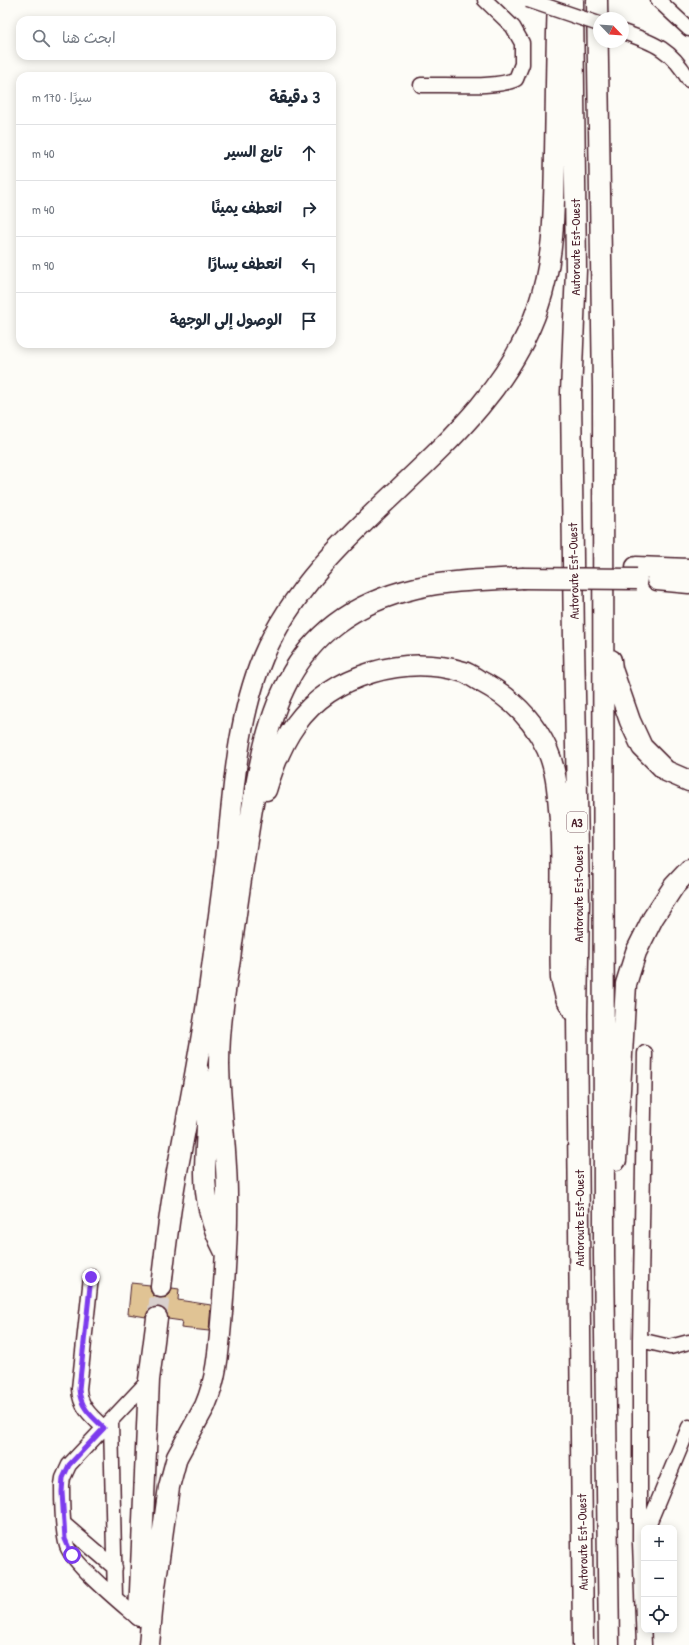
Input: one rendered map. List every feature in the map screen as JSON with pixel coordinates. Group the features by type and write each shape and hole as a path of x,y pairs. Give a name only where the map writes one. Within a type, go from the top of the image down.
{"highway":[{"path":"161,1287 174,1186 206,1014 233,790 245,715 257,674 274,634 297,596 330,557 464,424 496,386 515,358 538,309 547,275 554,207 558,0"},
{"name":"Autoroute Est-Ouest","path":"573,0 576,270 571,393 579,900 576,1015 583,1645"},
{"name":"Autoroute Est-Ouest","path":"597,0 602,263 604,1255 609,1645"},
{"path":"220,904 234,855 250,763 266,701 288,657 299,642 319,623 336,610 371,590 393,582 435,573 522,571 636,573 689,569"},
{"path":"143,1517 156,1490 174,1463 201,1415 212,1385 220,1343 226,1255 227,1194 219,1065 221,1022 256,788 268,728 278,700 300,660 316,641 347,616 381,598 417,588 522,571"},
{"path":"636,573 689,583"},
{"path":"603,597 612,669 630,721 642,747 666,772 689,781"},
{"path":"242,878 252,856 262,807 276,759 296,723 324,696 344,683 382,670 417,666 445,668 464,673 496,689 510,700 534,728 547,749 558,788 561,840 561,978 566,998 576,1015"},
{"path":"604,1255 616,1176 626,984 636,952 653,918 674,886 689,870"},
{"path":"197,1068 205,1091 208,1115 205,1174 206,1188 214,1228 226,1255"},
{"path":"137,1645 149,1380 157,1318"},
{"path":"149,1645 153,1601 165,1511 174,1463"}],"street":[{"path":"420,85 496,84 516,80 522,64 522,43 513,28 485,0"},
{"path":"528,0 593,22"},
{"path":"658,0 689,29"},
{"path":"629,34 648,40 668,53 680,65 689,80"},
{"path":"642,1525 640,1340 645,1053"},
{"path":"91,1277 79,1389 80,1396 86,1410 108,1424"},
{"path":"640,1340 670,1347 689,1342"},
{"path":"139,1619 115,1598 72,1555 67,1545 64,1524 62,1484 66,1471 74,1460 149,1380"},
{"path":"108,1424 115,1568 115,1598"},
{"path":"647,1525 689,1427"},
{"path":"64,1524 115,1568"},
{"path":"642,1561 644,1645"}],"building":[{"path":"131,1283 150,1285 151,1292 154,1296 159,1298 166,1297 170,1294 172,1288 179,1289 178,1300 211,1305 209,1331 181,1328 182,1321 168,1319 167,1313 164,1309 159,1307 152,1308 148,1311 146,1317 128,1314"}],"tunnel":[{"path":"157,1318 161,1287"}],"route":[{"path":"72,1555 65,1539 62,1492 63,1478 69,1465 104,1428 82,1404 79,1389 91,1277"}]}
